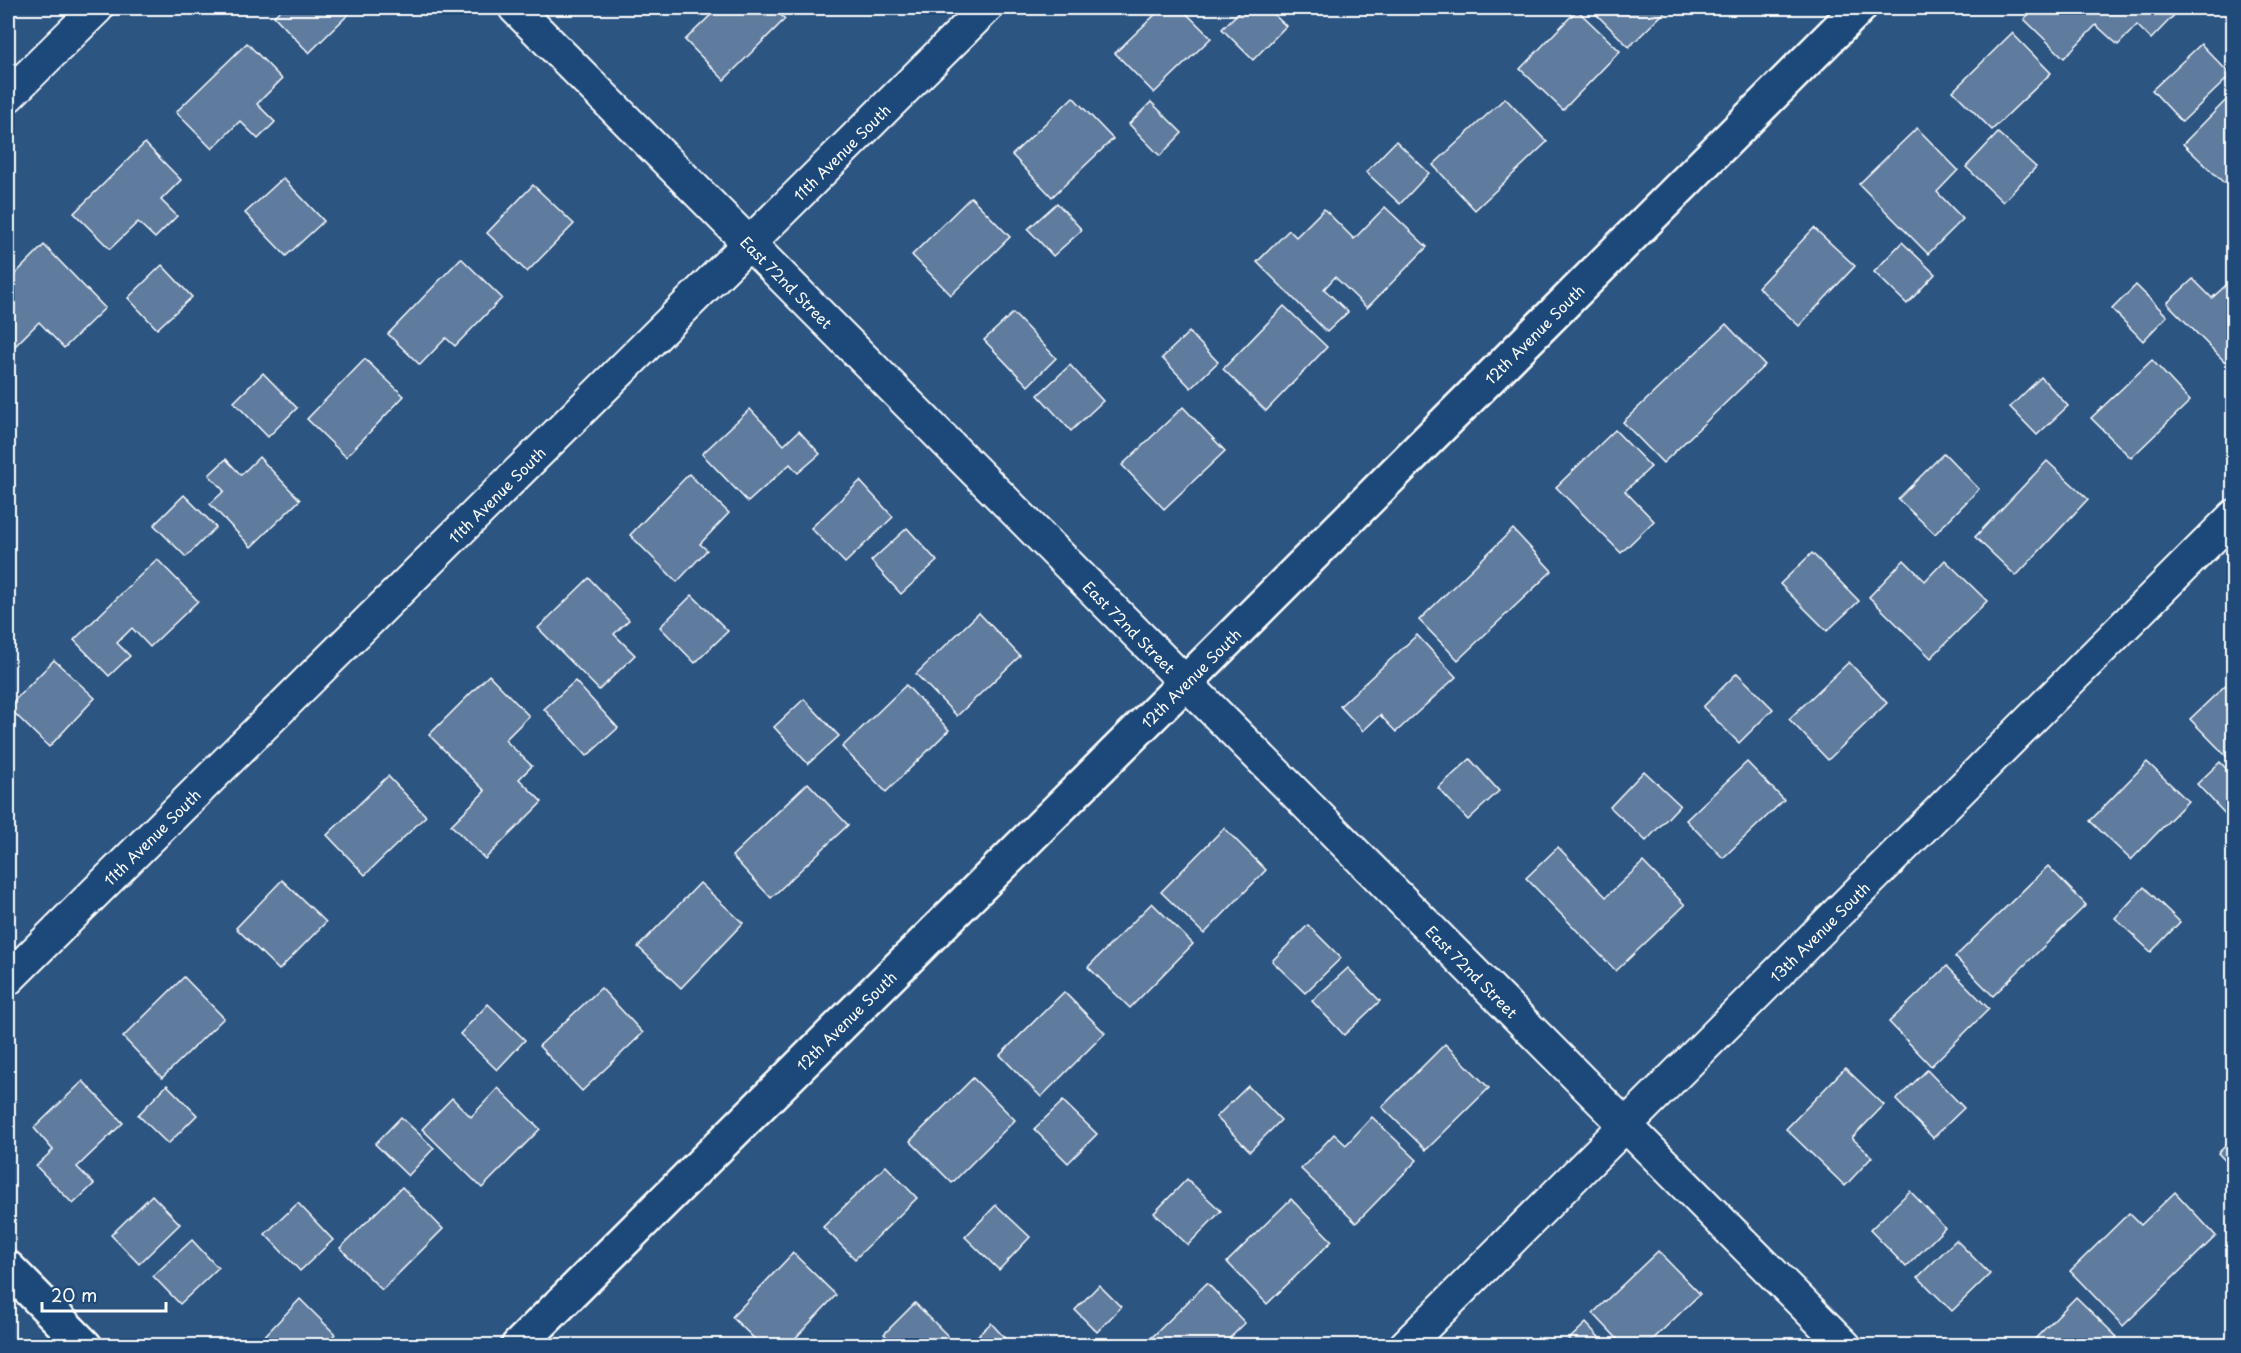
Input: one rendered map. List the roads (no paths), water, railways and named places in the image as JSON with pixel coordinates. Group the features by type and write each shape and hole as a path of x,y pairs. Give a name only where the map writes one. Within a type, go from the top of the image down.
{"street":[{"path":"8,96 97,8"},
{"name":"East 72nd Street","path":"515,8 1187,681 1845,1346"},
{"name":"11th Avenue South","path":"8,979 986,8"},
{"name":"12th Avenue South","path":"518,1346 1187,681 1849,11"},
{"name":"13th Avenue South","path":"1405,1346 2234,516"},
{"path":"8,1268 85,1346"}]}
